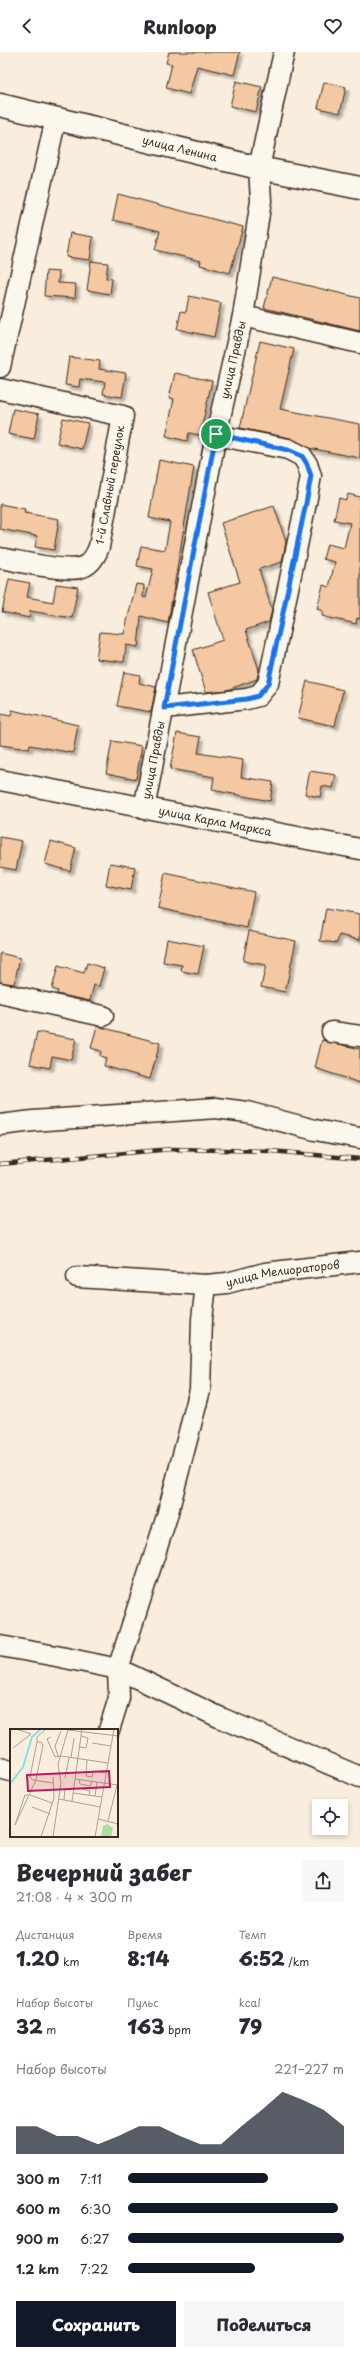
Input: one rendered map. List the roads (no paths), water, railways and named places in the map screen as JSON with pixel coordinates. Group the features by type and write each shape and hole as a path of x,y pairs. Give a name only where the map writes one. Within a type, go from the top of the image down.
{"main road":[{"name":"улица Ленина","path":"0,105 259,168 360,188"}],"street":[{"name":"улица Правды","path":"144,809 216,434 243,316 261,201 259,168 284,52"},
{"path":"0,367 56,118"},
{"path":"243,316 360,343"},
{"name":"1-й Славный переулок","path":"0,389 123,416 100,547 95,558 80,568 63,568 0,558"},
{"path":"164,708 240,700 258,696 263,692 268,684 306,503 311,476 307,464 302,456 288,450 216,434"},
{"name":"улица Карла Маркса","path":"0,780 144,809 360,849"},
{"path":"0,993 103,1016"},
{"path":"332,1032 360,1036"},
{"path":"0,1125 32,1121 216,1108 247,1112 315,1130 360,1138"},
{"name":"улица Мелиораторов","path":"76,1277 206,1285 227,1283 265,1273 360,1262"},
{"path":"109,1729 119,1698 118,1669 167,1516 200,1390 202,1319 206,1285"},
{"path":"0,1646 118,1669 221,1718 360,1777"},
{"path":"0,1768 10,1771"}],"railway":[{"path":"0,1164 172,1149 271,1151 360,1159"}]}
